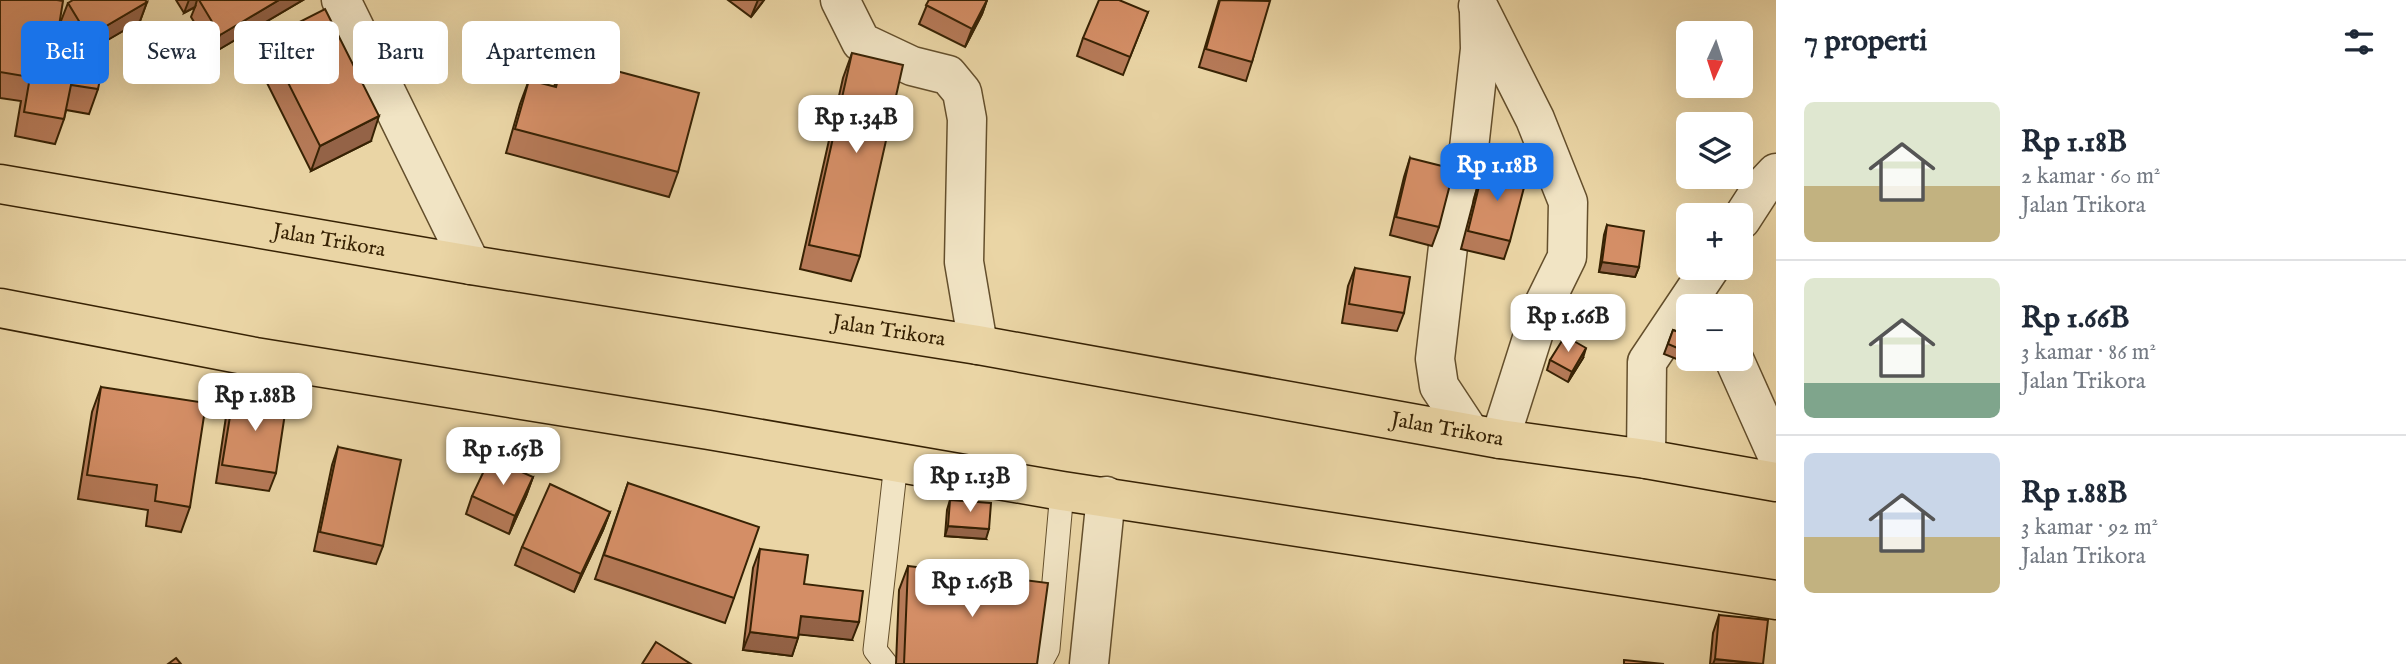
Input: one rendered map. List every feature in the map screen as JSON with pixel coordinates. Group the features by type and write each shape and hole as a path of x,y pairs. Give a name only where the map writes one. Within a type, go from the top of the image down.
{"main road":[{"name":"Jalan Trikora","path":"0,184 471,265 978,345 1485,436 1646,459 1776,482"},
{"path":"0,308 269,359 1062,491 1776,600"}],"street":[{"path":"341,0 471,265"},
{"path":"840,0 861,41 912,66 948,75 962,92 967,119 964,262 978,345"},
{"path":"1478,3 1535,119 1568,202 1567,257 1485,436 1439,386 1435,359 1454,195 1469,148 1480,49 1478,3"},
{"path":"1752,203 1776,173"},
{"path":"1646,459 1647,362 1711,283"},
{"path":"1739,371 1776,453"},
{"path":"1089,664 1106,496"}],"lane":[{"path":"886,664 875,650 896,463"},
{"path":"1040,664 1048,649 1062,491"}],"building":[{"path":"0,0 63,1 60,21 21,21 21,76 0,72"},
{"path":"73,0 147,2 109,24 109,21 79,21 68,3"},
{"path":"199,0 279,0 244,21 234,21 234,27 220,35 220,21 212,21"},
{"path":"929,0 987,0 972,29 926,5"},
{"path":"1099,0 1119,0 1148,12 1130,57 1083,38"},
{"path":"1220,0 1270,1 1252,62 1206,49"},
{"path":"325,9 331,21 301,21"},
{"path":"339,37 353,64 353,84 363,84 379,116 320,146 289,84 339,84"},
{"path":"852,53 903,65 860,256 809,245"},
{"path":"620,72 699,93 678,172 515,129 528,84 556,87 557,84 620,84"},
{"path":"29,84 99,84 98,89 71,85 64,119 24,112"},
{"path":"1410,158 1454,169 1439,227 1396,217"},
{"path":"1484,166 1527,176 1510,241 1468,231"},
{"path":"1607,225 1644,231 1639,267 1602,262"},
{"path":"1355,268 1410,277 1404,313 1349,304"},
{"path":"1673,330 1676,331 1676,347 1668,344"},
{"path":"1565,336 1586,348 1572,372 1550,360"},
{"path":"101,387 206,403 190,507 155,501 157,485 87,475"},
{"path":"234,392 287,400 276,473 222,465"},
{"path":"338,447 401,460 383,546 320,532"},
{"path":"490,458 533,477 515,516 472,496"},
{"path":"628,483 759,527 734,598 604,555"},
{"path":"550,484 610,512 581,574 522,547"},
{"path":"950,500 991,503 989,529 948,526"},
{"path":"760,549 808,555 804,584 863,591 859,622 801,616 798,638 750,632"},
{"path":"908,566 1048,583 1037,664 904,664"},
{"path":"1719,615 1768,620 1763,664 1715,659"},
{"path":"656,642 691,664 642,664"},
{"path":"176,658 181,664 168,664"},
{"path":"1624,660 1664,664 1624,664"}]}
